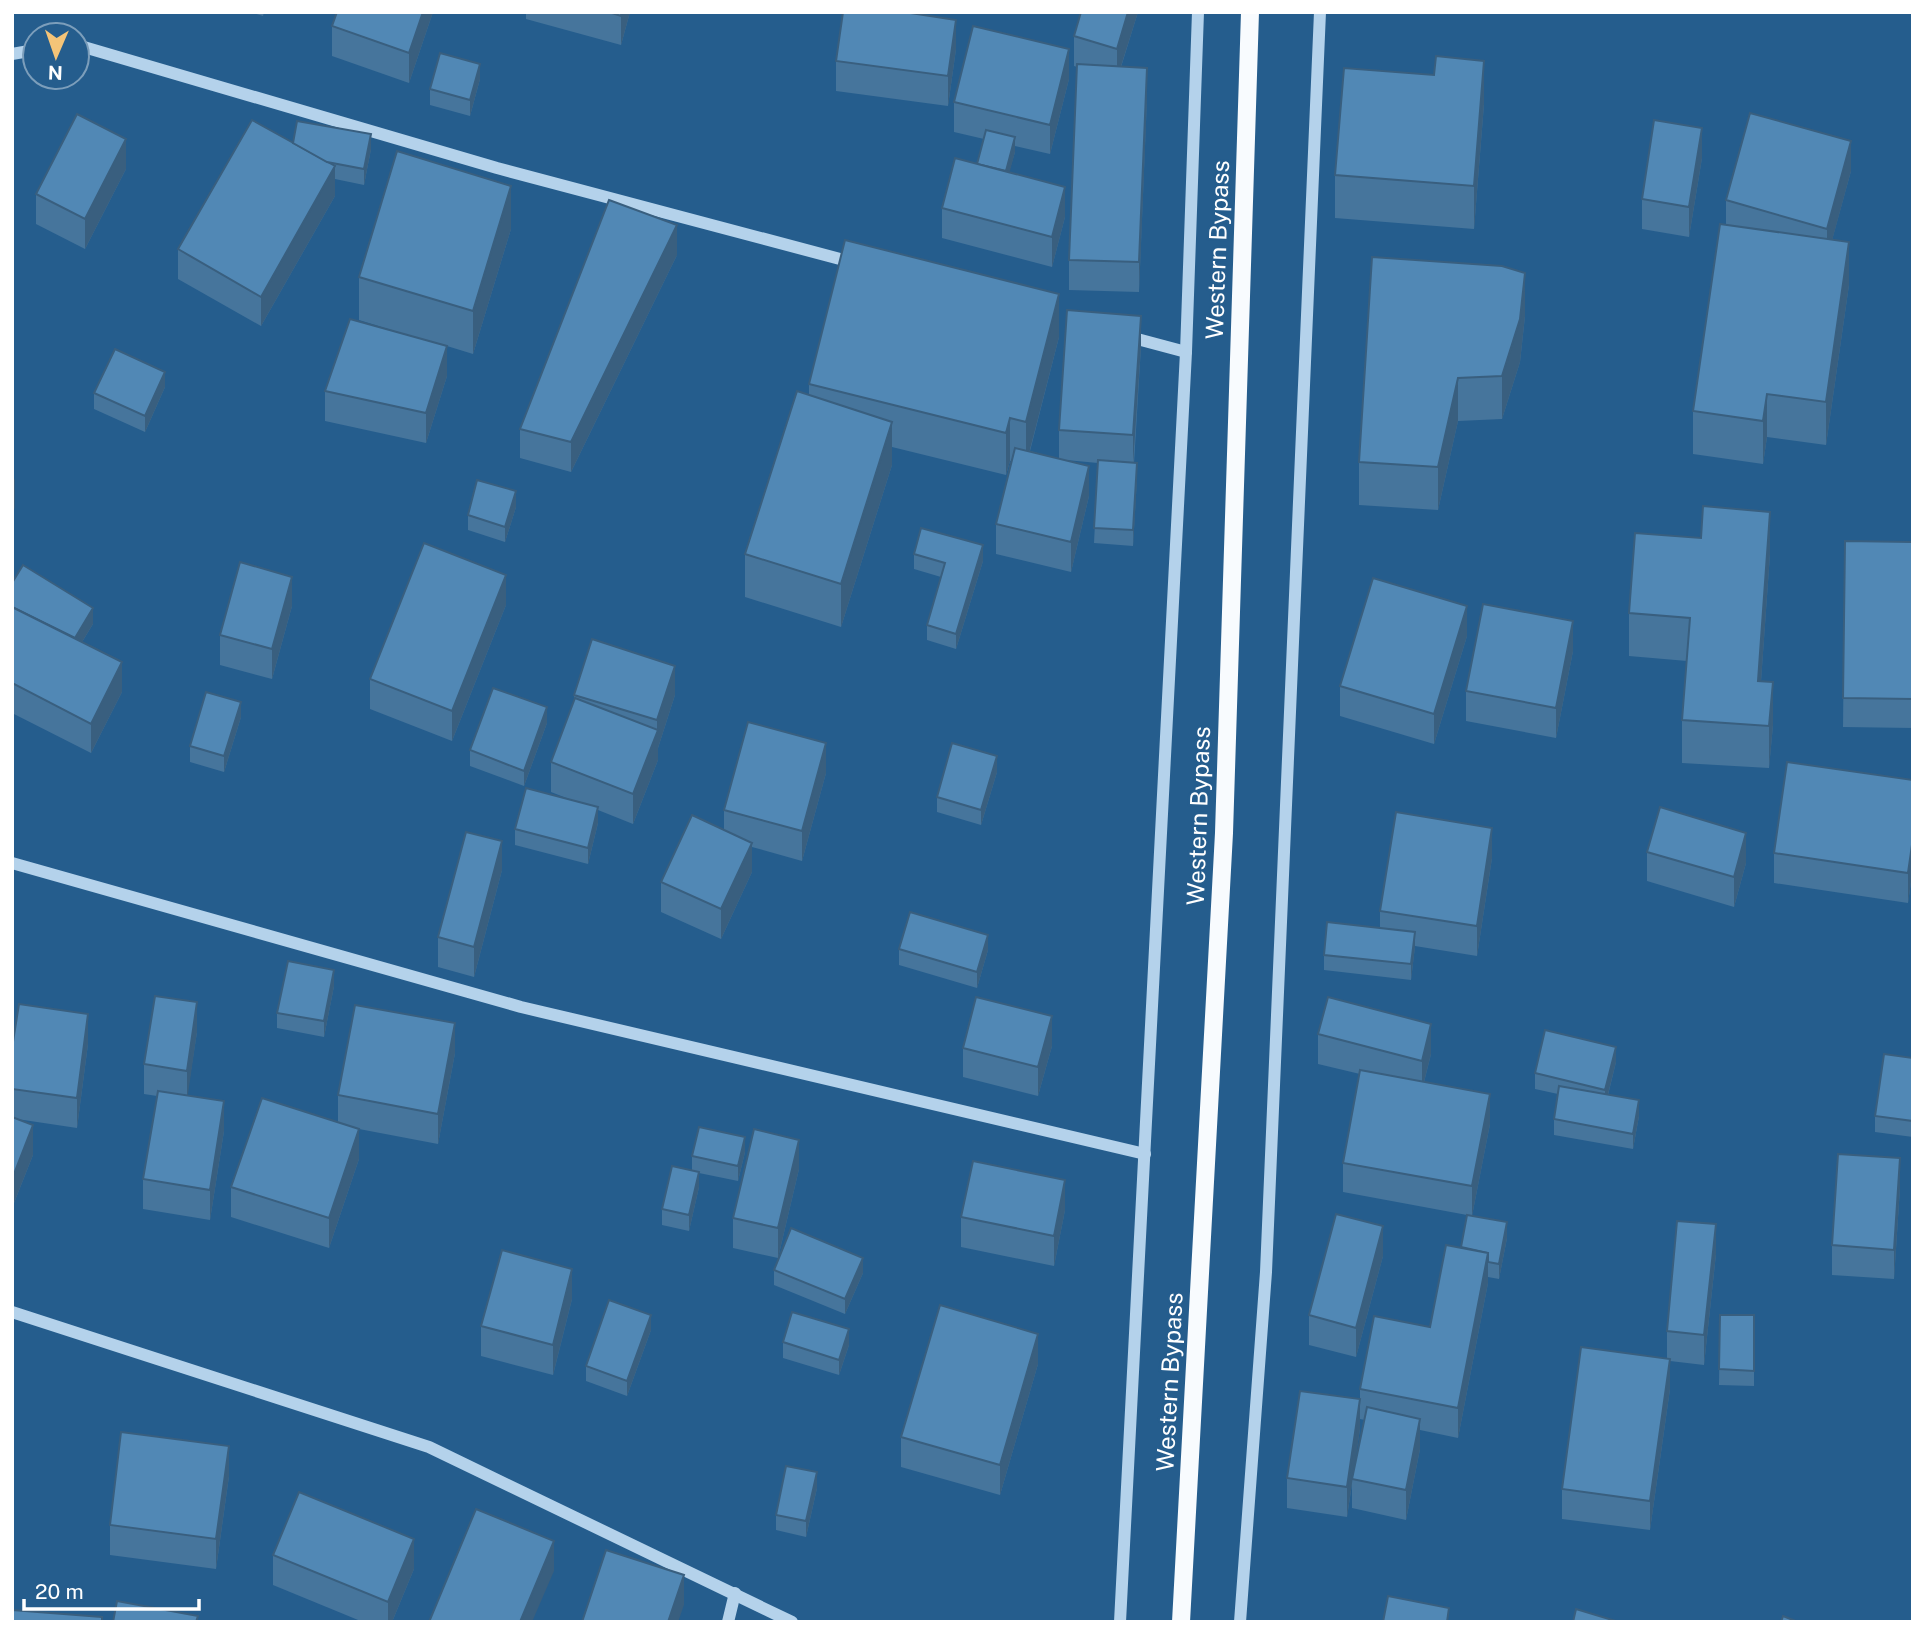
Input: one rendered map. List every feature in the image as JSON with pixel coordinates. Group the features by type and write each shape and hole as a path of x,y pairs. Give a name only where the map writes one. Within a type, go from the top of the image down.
{"main road":[{"name":"Western Bypass","path":"1181,1622 1224,833 1250,12"}],"street":[{"path":"1120,1622 1186,352 1198,12"},
{"path":"1240,1622 1267,1258 1320,12"},
{"path":"91,49 497,168 862,265"},
{"path":"1119,334 1186,352"},
{"path":"12,863 521,1007 1145,1154"},
{"path":"12,1312 429,1447 792,1622"},
{"path":"728,1622 735,1594"}],"building":[{"path":"337,12 423,12 409,53 332,26"},
{"path":"843,12 904,12 956,20 948,76 836,61"},
{"path":"1081,12 1128,12 1117,49 1074,36"},
{"path":"973,26 1069,49 1050,125 954,102"},
{"path":"440,53 480,64 470,100 430,89"},
{"path":"1436,56 1484,61 1474,186 1335,175 1344,68 1434,75"},
{"path":"1077,64 1147,68 1139,262 1069,260"},
{"path":"1750,113 1851,141 1827,229 1726,200"},
{"path":"77,114 126,139 85,219 36,194"},
{"path":"252,120 335,166 261,297 178,249"},
{"path":"1654,120 1702,128 1689,207 1642,199"},
{"path":"297,121 371,134 364,169 327,162 293,143"},
{"path":"986,130 1015,137 1006,171 977,164"},
{"path":"397,151 511,186 473,311 359,277"},
{"path":"955,158 1065,187 1052,237 942,208"},
{"path":"609,200 677,225 571,442 520,429"},
{"path":"1720,224 1849,242 1826,402 1767,394 1763,421 1693,411"},
{"path":"845,240 1059,294 1026,422 1010,418 1006,433 809,384"},
{"path":"1372,257 1502,266 1525,273 1520,319 1502,376 1458,378 1438,467 1359,462"},
{"path":"1067,310 1141,316 1133,435 1059,430"},
{"path":"350,319 447,346 426,413 325,391"},
{"path":"115,349 165,372 145,416 94,393"},
{"path":"797,391 892,422 841,584 745,554"},
{"path":"1015,448 1089,466 1071,542 996,524"},
{"path":"1098,460 1137,463 1133,530 1094,528"},
{"path":"477,480 516,491 505,527 468,515"},
{"path":"1703,506 1770,512 1758,681 1773,682 1769,726 1682,720 1690,618 1629,613 1635,533 1701,538"},
{"path":"921,528 983,545 956,634 927,625 945,563 914,554"},
{"path":"1845,541 1913,542 1913,699 1843,698"},
{"path":"424,543 506,575 452,711 370,679"},
{"path":"240,562 292,577 272,649 220,635"},
{"path":"23,565 93,608 75,638 12,607 12,583"},
{"path":"1373,578 1467,606 1434,714 1340,686"},
{"path":"1483,604 1573,621 1556,708 1466,691"},
{"path":"12,607 122,662 91,724 12,683"},
{"path":"592,639 675,666 657,720 574,695"},
{"path":"493,688 547,707 524,771 470,750"},
{"path":"206,692 241,702 224,756 190,746"},
{"path":"575,698 658,730 633,794 551,762"},
{"path":"748,722 826,743 802,831 724,810"},
{"path":"952,743 997,756 981,810 937,797"},
{"path":"1787,762 1913,780 1913,838 1908,873 1774,853"},
{"path":"526,788 598,807 588,848 515,829"},
{"path":"1660,807 1746,833 1734,877 1647,852"},
{"path":"1396,812 1492,828 1477,926 1380,911"},
{"path":"692,815 752,843 721,909 661,882"},
{"path":"466,832 502,841 474,947 438,937"},
{"path":"910,912 988,935 977,972 899,949"},
{"path":"1327,922 1415,932 1411,964 1324,955"},
{"path":"288,961 334,970 324,1021 277,1013"},
{"path":"155,996 197,1002 187,1071 144,1064"},
{"path":"976,997 1052,1016 1038,1067 963,1048"},
{"path":"1328,997 1431,1024 1422,1061 1318,1034"},
{"path":"19,1004 88,1014 77,1098 12,1089 12,1048"},
{"path":"355,1005 455,1023 438,1114 338,1095"},
{"path":"1545,1030 1616,1047 1605,1090 1535,1073"},
{"path":"1884,1054 1913,1058 1913,1121 1875,1116"},
{"path":"1360,1070 1490,1094 1472,1186 1343,1163"},
{"path":"1559,1086 1639,1100 1633,1134 1554,1119"},
{"path":"158,1091 224,1101 210,1190 143,1179"},
{"path":"262,1098 359,1129 329,1218 231,1187"},
{"path":"12,1117 33,1125 12,1179"},
{"path":"699,1127 745,1137 738,1166 692,1156"},
{"path":"754,1129 799,1140 778,1228 733,1218"},
{"path":"1838,1154 1900,1158 1894,1250 1832,1245"},
{"path":"973,1161 1065,1180 1054,1236 961,1217"},
{"path":"672,1166 699,1172 689,1215 662,1209"},
{"path":"1336,1214 1383,1226 1356,1328 1309,1315"},
{"path":"1467,1215 1507,1222 1499,1264 1488,1262 1488,1253 1461,1247"},
{"path":"1677,1221 1716,1224 1704,1335 1667,1331"},
{"path":"791,1228 863,1258 845,1299 774,1270"},
{"path":"1446,1245 1488,1253 1458,1408 1360,1389 1374,1316 1430,1327"},
{"path":"502,1250 572,1269 553,1345 481,1326"},
{"path":"609,1300 651,1315 627,1381 586,1366"},
{"path":"940,1305 1038,1334 1000,1465 901,1437"},
{"path":"792,1312 849,1329 839,1360 783,1342"},
{"path":"1720,1315 1754,1315 1754,1371 1719,1369"},
{"path":"1581,1347 1670,1359 1650,1501 1562,1489"},
{"path":"1300,1391 1360,1399 1347,1487 1287,1478"},
{"path":"1367,1407 1420,1419 1406,1490 1352,1479"},
{"path":"121,1432 229,1446 216,1539 110,1525"},
{"path":"786,1466 817,1472 806,1521 776,1515"},
{"path":"299,1492 414,1539 388,1602 273,1555"},
{"path":"476,1509 554,1541 520,1622 429,1622"},
{"path":"606,1550 684,1575 668,1622 582,1622"},
{"path":"1388,1596 1449,1608 1447,1622 1383,1622"},
{"path":"117,1601 198,1616 196,1622 113,1622"},
{"path":"1576,1609 1619,1622 1573,1622"},
{"path":"12,1610 102,1617 102,1622 12,1622"},
{"path":"1783,1616 1798,1622 1781,1622"}]}
